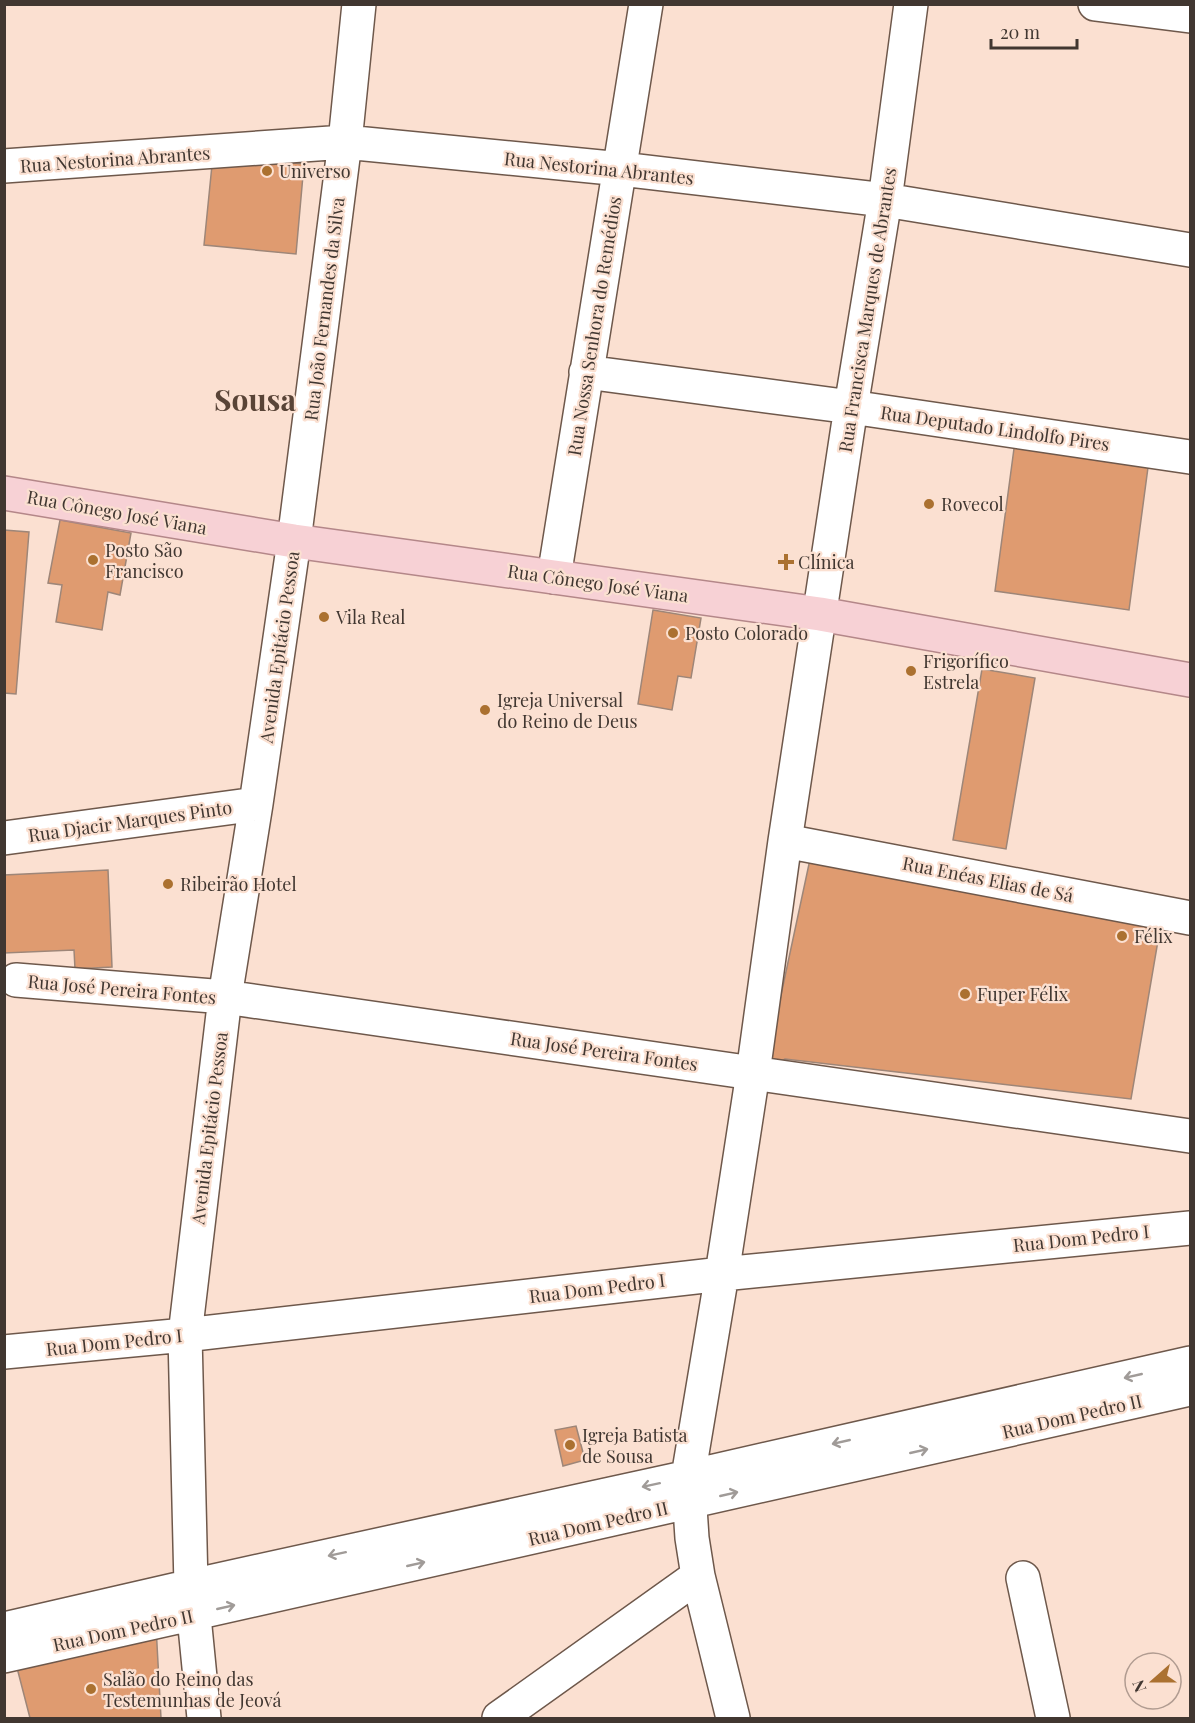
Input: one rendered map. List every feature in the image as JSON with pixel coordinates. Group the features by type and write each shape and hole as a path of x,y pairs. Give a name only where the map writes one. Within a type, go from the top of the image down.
{"main road":[{"name":"Rua Cônego José Viana","path":"4,493 294,541 820,614 1191,680"}],"street":[{"name":"Rua João Fernandes da Silva","path":"294,541 345,142 359,4"},
{"name":"Rua Nossa Senhora do Remédios","path":"554,577 646,4"},
{"name":"Rua Francisca Marques de Abrantes","path":"734,1719 698,1576 688,1490 753,1073 785,841 851,407 885,200 911,4"},
{"path":"1095,4 1191,16"},
{"name":"Rua Nestorina Abrantes","path":"4,166 345,142 621,169 885,200 1191,250"},
{"name":"Rua Deputado Lindolfo Pires","path":"586,372 851,407 1191,457"},
{"name":"Avenida Epitácio Pessoa","path":"204,1719 192,1600 185,1335 225,997 294,541"},
{"name":"Rua Djacir Marques Pinto","path":"4,838 256,804"},
{"name":"Rua Enéas Elias de Sá","path":"785,841 1191,918"},
{"name":"Rua José Pereira Fontes","path":"16,980 225,997 1191,1136"},
{"name":"Rua Dom Pedro I","path":"4,1352 185,1335 722,1274 1191,1227"},
{"name":"Rua Dom Pedro II","path":"688,1490 1191,1363"},
{"name":"Rua Dom Pedro II","path":"4,1629 192,1600 688,1490 1191,1389"},
{"path":"499,1719 698,1576"},
{"path":"1023,1578 1053,1719"},
{"name":"Rua Dom Pedro II","path":"4,1656 192,1600"}],"building":[{"path":"213,155 304,164 296,254 204,245"},
{"path":"1015,441 1149,460 1129,610 995,591"},
{"path":"60,520 131,533 120,595 108,592 102,630 56,622 62,585 48,583"},
{"path":"4,530 29,532 16,694 4,693"},
{"path":"653,610 701,618 691,678 678,676 672,710 638,704"},
{"path":"982,669 1035,678 1006,849 953,840"},
{"name":"Fuper Félix","path":"812,850 1160,929 1131,1099 785,1059 765,1070"},
{"path":"108,870 112,967 75,969 74,950 4,953 4,875"},
{"name":"Igreja Batista de Sousa","path":"576,1426 585,1460 563,1466 555,1430"},
{"name":"Salão do Reino das Testemunhas de Jeová","path":"156,1626 161,1718 30,1718 15,1660"}],"place":[{"name":"Universo","path":"267,171"},
{"name":"Rovecol","path":"929,504"},
{"name":"Posto São Francisco","path":"93,560"},
{"name":"Clínica","path":"786,562"},
{"name":"Vila Real","path":"324,617"},
{"name":"Posto Colorado","path":"673,633"},
{"name":"Frigorífico Estrela","path":"911,671"},
{"name":"Igreja Universal do Reino de Deus","path":"485,710"},
{"name":"Ribeirão Hotel","path":"168,884"},
{"name":"Félix","path":"1122,936"},
{"name":"Fuper Félix","path":"965,994"},
{"name":"Igreja Batista de Sousa","path":"570,1445"},
{"name":"Salão do Reino das Testemunhas de Jeová","path":"91,1689"}],"district":[{"name":"Sousa","path":"255,399"}]}
